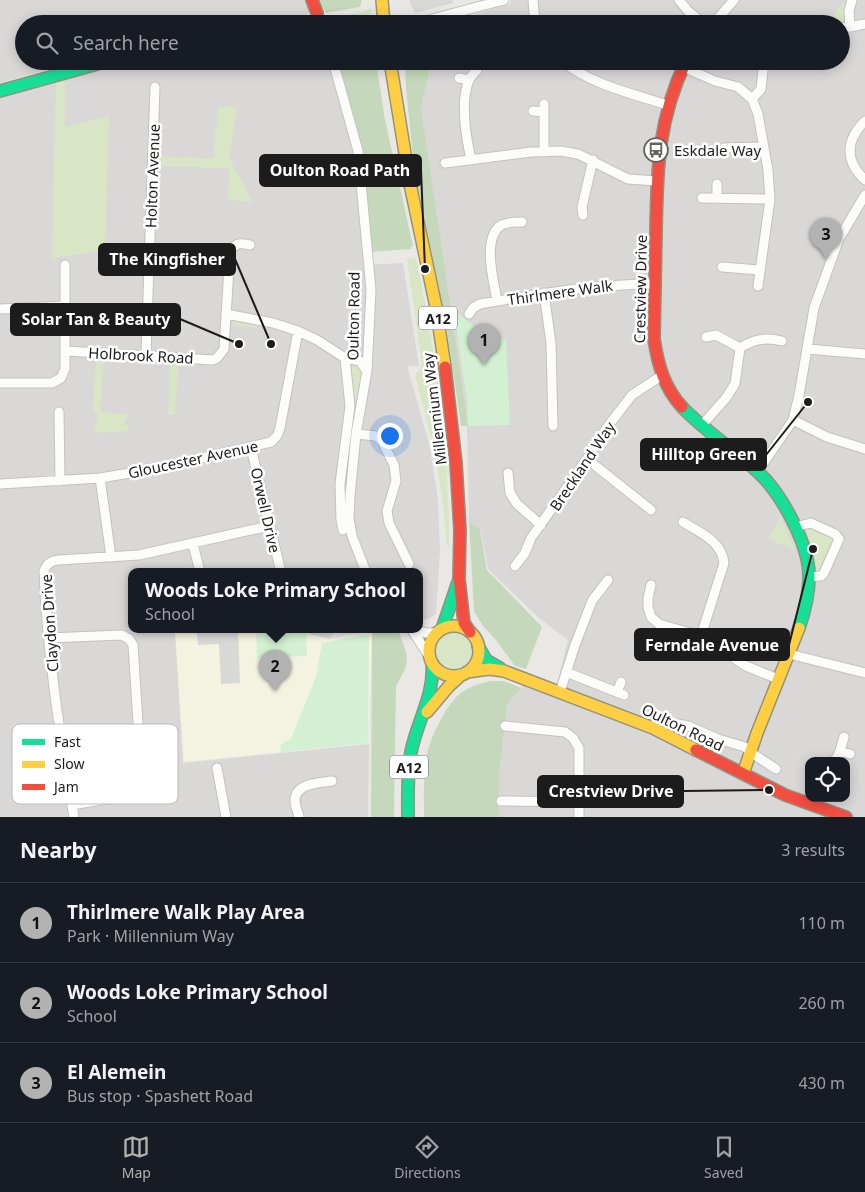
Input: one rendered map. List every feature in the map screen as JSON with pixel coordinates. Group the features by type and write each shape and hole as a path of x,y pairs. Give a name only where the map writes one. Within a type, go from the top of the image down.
{"main road":[{"path":"312,0 317,15"},
{"path":"382,0 383,15"},
{"path":"0,90 74,70"},
{"name":"Millennium Way","path":"391,70 410,184 436,307 444,362 456,463 460,530 459,579 464,623 470,632"},
{"name":"Crestview Drive","path":"682,70 667,105 662,127 657,181 654,351 661,376 678,404 758,472 777,493 795,527 806,557 809,577 805,611 743,774"},
{"name":"Millennium Way","path":"439,631 459,579"},
{"path":"447,627 459,627 470,632 478,646 478,658 475,664 464,674 448,675 441,673 430,660 430,644 439,631 447,627"},
{"name":"Oulton Road","path":"478,646 486,660 504,671 653,728 785,795 820,803 846,817"},
{"name":"A12","path":"408,817 408,784 411,752 434,680 430,660"},
{"name":"Oulton Road","path":"464,674 489,669 504,671"},
{"name":"A12","path":"421,719 433,704 464,674"}],"street":[{"path":"447,15 504,0"},
{"path":"533,0 534,15"},
{"path":"679,0 693,15"},
{"path":"721,15 734,0"},
{"path":"848,15 852,0"},
{"path":"850,27 864,24"},
{"name":"Oulton Road","path":"336,70 358,151 363,187 371,290 366,371 356,434 350,496 352,536 364,568"},
{"path":"470,159 464,120 469,80 476,70"},
{"path":"576,70 584,76 608,86 667,105"},
{"path":"695,70 714,81 738,87 752,99 758,114 770,199 758,286"},
{"path":"752,99 761,89 763,70"},
{"path":"459,78 469,80"},
{"name":"Holton Avenue","path":"146,355 155,86"},
{"path":"533,111 544,108 544,152"},
{"path":"865,121 854,134 849,148 851,164 865,180"},
{"path":"724,148 764,147"},
{"path":"445,163 560,151 578,154 593,160 628,179 657,181"},
{"path":"582,215 587,203 593,160"},
{"path":"717,184 717,198"},
{"path":"758,472 793,420 808,349 814,308 838,239 865,195"},
{"path":"702,198 770,199"},
{"path":"497,301 490,247 493,233 510,219 522,222"},
{"path":"250,245 236,244 230,251 226,314 273,323 298,331 317,340 345,358 360,362 366,371"},
{"path":"0,383 52,383 58,380 65,369 65,265"},
{"path":"730,277 726,267 759,270"},
{"name":"Thirlmere Walk","path":"469,314 473,308 480,304 544,293 610,284 655,284"},
{"path":"544,293 551,344 553,426"},
{"path":"0,309 66,306"},
{"name":"Holbrook Road","path":"66,351 213,360 224,349 226,314"},
{"name":"Gloucester Avenue","path":"0,484 100,478 154,469 271,442 277,436 280,428 298,331"},
{"path":"706,337 716,331 740,348"},
{"path":"740,348 752,341 782,341"},
{"path":"702,425 726,398 735,384 740,348"},
{"path":"808,349 865,354"},
{"path":"343,530 340,484 350,406 345,358"},
{"name":"Breckland Way","path":"514,566 525,553 531,538 608,426 632,395 661,376"},
{"path":"59,412 60,481"},
{"path":"793,420 827,437 865,449"},
{"path":"356,434 376,436 384,443 394,465 396,481 387,511 389,523 409,564"},
{"name":"Orwell Drive","path":"251,448 280,568"},
{"path":"587,459 651,510"},
{"path":"508,473 510,493 517,504 541,525"},
{"path":"100,478 111,557"},
{"path":"683,522 717,544 723,553 724,563 701,636"},
{"path":"795,527 811,523 835,534 839,539 824,573 821,576 809,577"},
{"name":"Claydon Drive","path":"58,724 48,638 44,571 46,565 51,561 59,560 139,555 270,526"},
{"path":"194,544 199,568"},
{"path":"560,692 574,645 592,601 608,580"},
{"path":"651,585 643,597 651,617 659,624 701,636 746,666 778,679"},
{"path":"423,632 439,631"},
{"path":"414,633 430,660"},
{"path":"48,638 122,635 129,639 133,645 138,724"},
{"path":"789,654 865,674"},
{"path":"566,672 620,694 620,682"},
{"path":"678,724 689,722 718,739 745,747 776,769"},
{"path":"505,726 565,732 574,738 579,748 579,817"},
{"path":"837,757 844,736"},
{"path":"840,751 850,754"},
{"path":"217,768 226,817"},
{"path":"299,817 295,801 300,789 332,781"},
{"path":"501,801 579,802"},
{"path":"72,805 78,804"},
{"name":"Claydon Drive","path":"72,805 74,817"}],"shaded area":[{"path":"0,0 315,0 308,15 15,15 15,70 47,70 0,83"},
{"path":"409,0 452,0 453,3 415,13"},
{"path":"511,0 865,0 865,817 499,817 499,778 507,705 522,686 557,684 568,640 539,618 488,569 481,531 469,521 467,426 421,107 430,70 850,70 850,15 474,15 510,4"},
{"path":"96,70 331,70 349,125 356,163 363,265 403,263 419,366 407,366 429,443 438,499 440,551 436,614 423,620 423,568 128,568 128,633 175,633 183,763 369,744 368,817 0,817 0,98"},
{"path":"175,633 308,633 330,639 372,633 368,743 184,762"},
{"path":"197,633 238,633 240,683 221,684 219,644 198,645"},
{"path":"308,633 333,633 330,639"}],"green space":[{"path":"318,0 362,0 360,7 326,13"},
{"path":"844,2 844,15 834,15"},
{"path":"372,8 370,15 349,15"},
{"path":"340,70 377,70 385,120 413,246 411,246 411,249 370,252 364,161"},
{"path":"405,70 430,70 421,107 468,426 461,426 445,317 414,167"},
{"path":"65,78 65,127 109,116 105,251 52,258 56,81"},
{"path":"218,107 237,107 229,158 253,202 228,200 229,168 157,166 158,156 214,159"},
{"path":"416,258 430,330 440,403 447,476 449,550 446,540 443,504 435,453 415,375 422,365 407,259"},
{"path":"459,314 483,334 506,340 510,425 468,426 467,401 455,320"},
{"path":"239,320 271,328 234,326 231,324"},
{"path":"96,361 103,362 100,412 128,414 128,418 125,419 125,425 128,425 128,431 94,433 98,413 93,412"},
{"path":"170,365 178,366 175,415 168,415"},
{"path":"357,366 363,371 344,518 343,505 350,373 352,368"},
{"path":"780,516 795,550 769,539"},
{"path":"469,521 480,530 487,570 542,627 526,669 515,666 483,626 474,611"},
{"path":"805,527 813,527 814,531 826,536 829,534 834,539 822,563 823,567 817,573 814,554"},
{"path":"458,631 465,634 471,640 474,651 473,659 465,668 458,671 450,671 443,668 435,659 434,647 437,640 446,632"},
{"path":"256,633 306,633 307,656 257,658"},
{"path":"372,633 399,633 407,660 404,671 396,686 394,817 371,817"},
{"path":"369,634 368,743 281,752 280,745 291,739 316,677 322,643"},
{"path":"491,681 504,681 521,688 507,705 499,778 499,817 424,817 426,759 439,723 444,713 462,692 476,685"}],"traffic: fast":[{"path":"0,91 76,70"},
{"path":"682,407 767,481 792,520 804,549 809,576 806,602 799,628"},
{"path":"442,629 458,582"},
{"path":"478,646 486,660 500,668"},
{"path":"408,817 410,760 431,686 432,663"}],"traffic: slow":[{"path":"382,0 383,15"},
{"path":"391,70 410,184 436,307 445,367"},
{"path":"454,626 464,628 472,633 477,641 479,651 477,661 472,669 464,674 454,676 444,674 436,669 431,661 429,651 431,641 436,633 444,628 454,626"},
{"path":"743,774 757,733 799,628"},
{"path":"467,672 489,669 504,671 653,728 696,750"},
{"path":"427,712 461,675"}],"traffic: jam":[{"path":"312,0 317,15"},
{"path":"682,70 664,124 661,145 657,187 654,339 666,384 682,407"},
{"path":"445,367 456,463 460,530 459,579 464,623 470,632"},
{"path":"696,750 785,795 846,817"}],"place":[{"name":"Eskdale Way","path":"656,150"},
{"name":"El Alemein","path":"826,259"},
{"name":"Oulton Road Path","path":"425,269"},
{"name":"Solar Tan & Beauty","path":"239,344"},
{"name":"The Kingfisher","path":"271,344"},
{"name":"Thirlmere Walk Play Area","path":"484,365"},
{"name":"Hilltop Green","path":"808,402"},
{"name":"Ferndale Avenue","path":"813,549"},
{"name":"Woods Loke Primary School","path":"275,691"},
{"name":"Crestview Drive","path":"769,790"}]}
